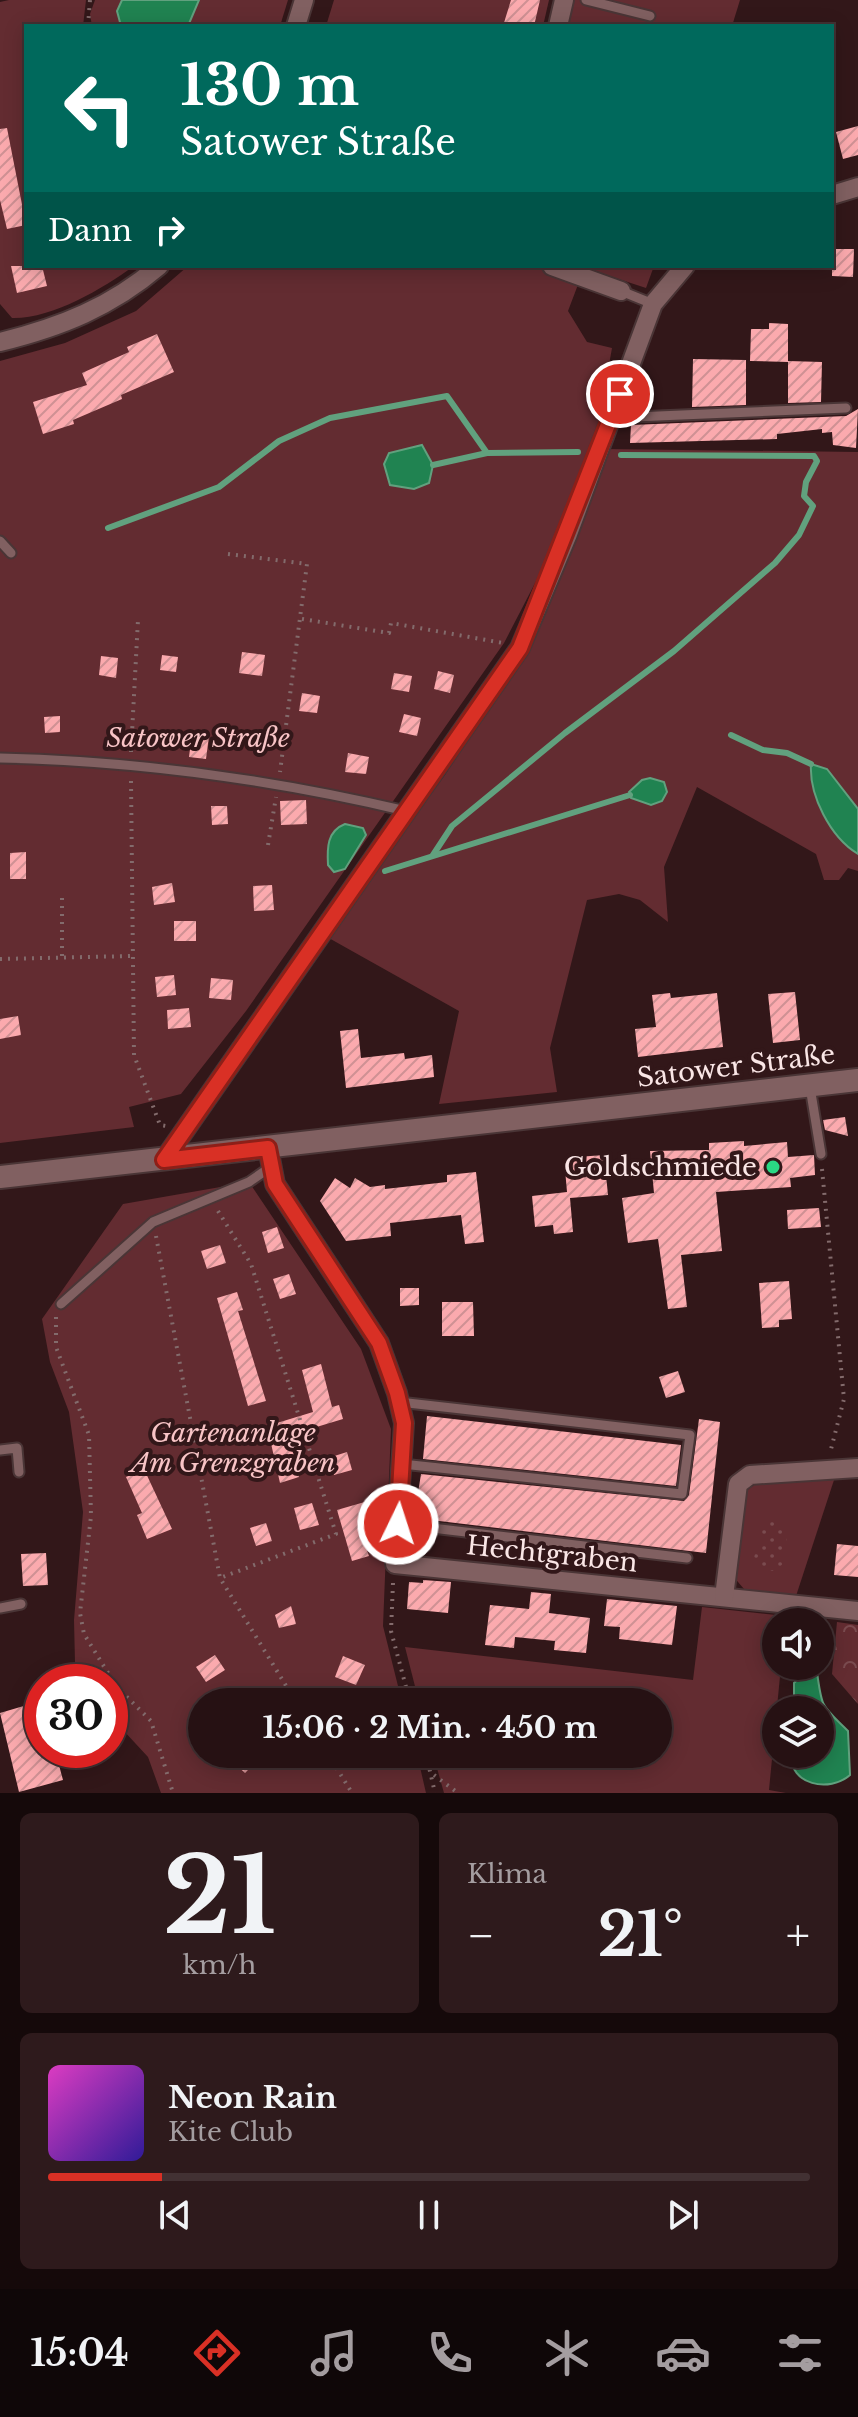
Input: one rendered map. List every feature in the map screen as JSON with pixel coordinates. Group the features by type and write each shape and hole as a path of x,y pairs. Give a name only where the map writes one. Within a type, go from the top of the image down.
{"main road":[{"name":"Satower Straße","path":"0,1177 164,1160 270,1157 858,1080"}],"street":[{"path":"297,24 304,0"},
{"path":"558,24 564,0"},
{"path":"834,194 858,187"},
{"path":"0,342 69,323 107,306 156,268"},
{"path":"558,268 621,291"},
{"path":"164,1160 520,648 653,304 683,268"},
{"path":"270,1157 275,1184 379,1343 399,1402 404,1423 395,1564"},
{"path":"724,1597 738,1484 750,1475 858,1468"},
{"name":"Hechtgraben","path":"395,1564 858,1611"}],"lane":[{"path":"586,0 650,16"},
{"path":"621,291 653,304"},
{"path":"611,418 846,408"},
{"path":"0,541 11,553"},
{"path":"0,758 131,767 278,786 406,811"},
{"path":"810,1086 821,1154"},
{"path":"61,1304 153,1222 249,1182 270,1157"},
{"path":"399,1402 690,1435 682,1494 402,1464"},
{"path":"0,1450 17,1448 19,1472"},
{"path":"398,1524 687,1558"},
{"path":"0,1608 21,1604"}],"path":[{"path":"88,24 90,0"},
{"path":"228,554 307,564 302,619 268,845"},
{"path":"302,619 389,633 391,623 520,648"},
{"path":"138,620 131,767 134,1055 160,1125 184,1129"},
{"path":"62,898 62,958"},
{"path":"0,959 131,956"},
{"path":"821,1154 844,1399 825,1471"},
{"path":"211,1199 251,1264 336,1534 220,1578"},
{"path":"153,1222 220,1578 287,1688"},
{"path":"61,1304 55,1320 56,1347 89,1435 91,1516 80,1613 84,1634 116,1686 151,1721 173,1793"},
{"path":"395,1564 391,1631 406,1688"},
{"path":"337,1768 352,1793"},
{"path":"430,1768 435,1793"},
{"path":"432,1774 458,1793"}],"green space":[{"path":"86,0 83,24 24,24 24,268 131,268 92,293 60,308 43,314 12,318 0,304 0,2"},
{"path":"95,0 288,0 281,24 92,24 90,14"},
{"path":"334,0 549,0 543,24 327,24"},
{"path":"573,0 740,0 733,24 567,24"},
{"path":"186,268 540,268 579,282 568,311 587,342 612,348 609,365 615,388 561,533 504,643 246,1011 181,1094 129,1107 134,1127 0,1143 0,361 65,343 136,311"},
{"path":"585,268 653,268 646,288"},
{"path":"603,449 858,452 858,871 848,868 839,880 824,880 816,854 697,787 664,867 668,922 640,900 619,894 587,900 550,1048 557,1092 439,1104 459,1011 327,937 445,775 534,640"},
{"name":"Gartenanlage Am Grenzgraben","path":"249,1182 361,1349 391,1429 383,1626 398,1688 188,1688 188,1768 420,1768 426,1793 161,1793 148,1757 128,1735 128,1664 75,1663 74,1620 83,1512 69,1412 50,1362 42,1319 123,1204"},
{"path":"834,1480 796,1596 744,1589 732,1575 744,1492 757,1483"},
{"path":"771,1521 781,1521 788,1530 782,1565 773,1571 762,1570 754,1557 762,1529"},
{"path":"702,1607 762,1613 762,1680 780,1680 778,1696 762,1696 762,1768 771,1768 769,1790 786,1793 444,1793 437,1768 672,1768 672,1688 415,1688 405,1647 693,1680"},
{"path":"837,1622 858,1625 858,1704 834,1676"}],"shaded area":[{"path":"122,0 199,0 189,24 120,24 117,11"},
{"path":"422,445 433,465 429,483 414,489 390,485 384,464 389,453"},
{"path":"811,764 827,769 858,809 858,854 839,837 823,814 814,789"},
{"path":"650,778 664,782 667,792 662,801 651,805 631,798 629,792 642,780"},
{"path":"345,824 363,828 366,835 345,869 334,872 328,865 329,841 335,831"},
{"path":"797,1680 818,1680 821,1696 794,1696 794,1683"},
{"path":"834,1717 848,1731 850,1775 842,1781 822,1784 812,1783 794,1768 834,1768"}],"building":[{"path":"511,0 540,0 534,24 504,24"},
{"path":"858,126 858,155 843,159 836,132"},
{"path":"7,128 24,215 24,225 7,229 0,200 0,129"},
{"path":"834,249 854,249 853,277 832,276"},
{"path":"11,266 42,268 47,286 17,293"},
{"path":"769,323 788,324 788,361 822,362 821,402 788,403 788,362 750,361 751,329 769,329"},
{"path":"157,334 174,372 121,395 122,399 73,420 74,424 43,434 33,402 87,385 82,373 129,352 127,347"},
{"path":"693,359 746,360 746,405 692,407"},
{"path":"858,409 856,448 833,445 832,432 822,433 822,429 777,434 777,439 630,443 631,425 846,416"},
{"path":"242,652 265,655 262,676 239,673"},
{"path":"162,655 178,657 176,672 160,670"},
{"path":"101,656 118,658 116,678 99,675"},
{"path":"438,671 454,675 450,693 434,689"},
{"path":"394,673 412,676 409,692 391,689"},
{"path":"302,693 320,696 317,713 299,711"},
{"path":"404,714 421,718 417,736 399,732"},
{"path":"60,716 60,732 45,733 44,717"},
{"path":"192,734 209,736 206,759 189,757"},
{"path":"348,753 369,757 366,774 345,772"},
{"path":"306,800 307,824 281,825 280,801"},
{"path":"211,806 227,806 228,824 212,825"},
{"path":"26,852 26,879 10,879 10,853"},
{"path":"172,883 175,902 154,905 152,887"},
{"path":"272,885 274,910 254,911 253,886"},
{"path":"174,921 196,921 196,941 174,941"},
{"path":"174,975 176,995 157,997 155,977"},
{"path":"211,978 233,980 231,1000 209,998"},
{"path":"795,992 800,1040 773,1043 768,994"},
{"path":"670,993 671,998 717,993 723,1047 638,1057 635,1029 656,1027 652,995"},
{"path":"189,1008 191,1027 168,1029 167,1010"},
{"path":"18,1016 21,1035 0,1039 0,1019"},
{"path":"358,1029 361,1058 404,1053 405,1059 432,1055 434,1077 346,1088 340,1031"},
{"path":"845,1117 848,1136 825,1130 823,1120"},
{"path":"744,1141 744,1146 787,1142 788,1157 814,1155 815,1175 790,1178 791,1187 716,1192 722,1251 681,1255 687,1307 668,1309 658,1239 628,1243 622,1198 654,1193 650,1151 709,1150 709,1143"},
{"path":"604,1155 608,1195 570,1198 573,1232 554,1234 553,1225 535,1227 532,1196 567,1192 564,1158"},
{"path":"476,1172 484,1242 465,1244 461,1215 390,1223 391,1236 346,1241 320,1201 335,1178 350,1188 355,1178 370,1187 385,1185 385,1189 447,1182 447,1175"},
{"path":"819,1208 821,1227 788,1229 787,1210"},
{"path":"277,1227 284,1248 268,1253 262,1232"},
{"path":"220,1245 226,1263 207,1269 201,1251"},
{"path":"289,1274 296,1294 280,1299 273,1279"},
{"path":"789,1281 792,1319 779,1320 779,1327 762,1328 759,1283"},
{"path":"400,1288 419,1288 419,1305 400,1306"},
{"path":"237,1292 243,1310 238,1311 266,1401 248,1406 217,1298"},
{"path":"442,1302 473,1302 474,1336 442,1336"},
{"path":"321,1364 332,1407 339,1405 343,1419 290,1435 299,1477 280,1483 267,1426 313,1412 302,1370"},
{"path":"678,1371 685,1392 666,1398 659,1377"},
{"path":"427,1416 681,1445 676,1486 423,1459"},
{"path":"699,1419 720,1422 706,1553 414,1518 421,1474 684,1501 689,1495"},
{"path":"347,1452 352,1470 334,1475 328,1458"},
{"path":"144,1469 172,1529 147,1539 137,1515 142,1513 126,1477"},
{"path":"368,1501 374,1521 359,1526 369,1556 352,1561 337,1510"},
{"path":"312,1503 319,1525 300,1530 294,1508"},
{"path":"266,1523 272,1541 256,1546 250,1528"},
{"path":"837,1544 858,1546 858,1577 834,1575"},
{"path":"46,1553 48,1585 23,1586 21,1554"},
{"path":"423,1580 451,1582 448,1613 407,1609 409,1582 423,1583"},
{"path":"531,1592 551,1594 549,1613 590,1618 586,1653 554,1650 555,1641 515,1637 514,1648 485,1645 490,1605 529,1609"},
{"path":"607,1599 677,1606 672,1645 619,1639 620,1627 604,1626"},
{"path":"291,1606 296,1624 279,1628 275,1615"},
{"path":"215,1655 225,1670 206,1682 196,1667"},
{"path":"343,1656 365,1665 356,1685 335,1677"},
{"path":"24,1706 24,1768 60,1768 63,1780 19,1792 0,1713"}],"waterway":[{"path":"108,528 219,487 279,441 330,418 447,396 487,453 578,452"},
{"path":"433,465 487,453"},
{"path":"433,855 452,826 565,733 674,651 775,563 799,535 813,506 804,496 806,482 817,461 814,456 621,455"},
{"path":"731,735 763,750 787,753 811,764"},
{"path":"385,871 630,795"}],"place":[{"name":"Goldschmiede","path":"773,1167"}],"route":[{"path":"398,1524 404,1423 397,1393 379,1343 275,1184 268,1148 164,1160 520,648 568,534 620,394"}]}
